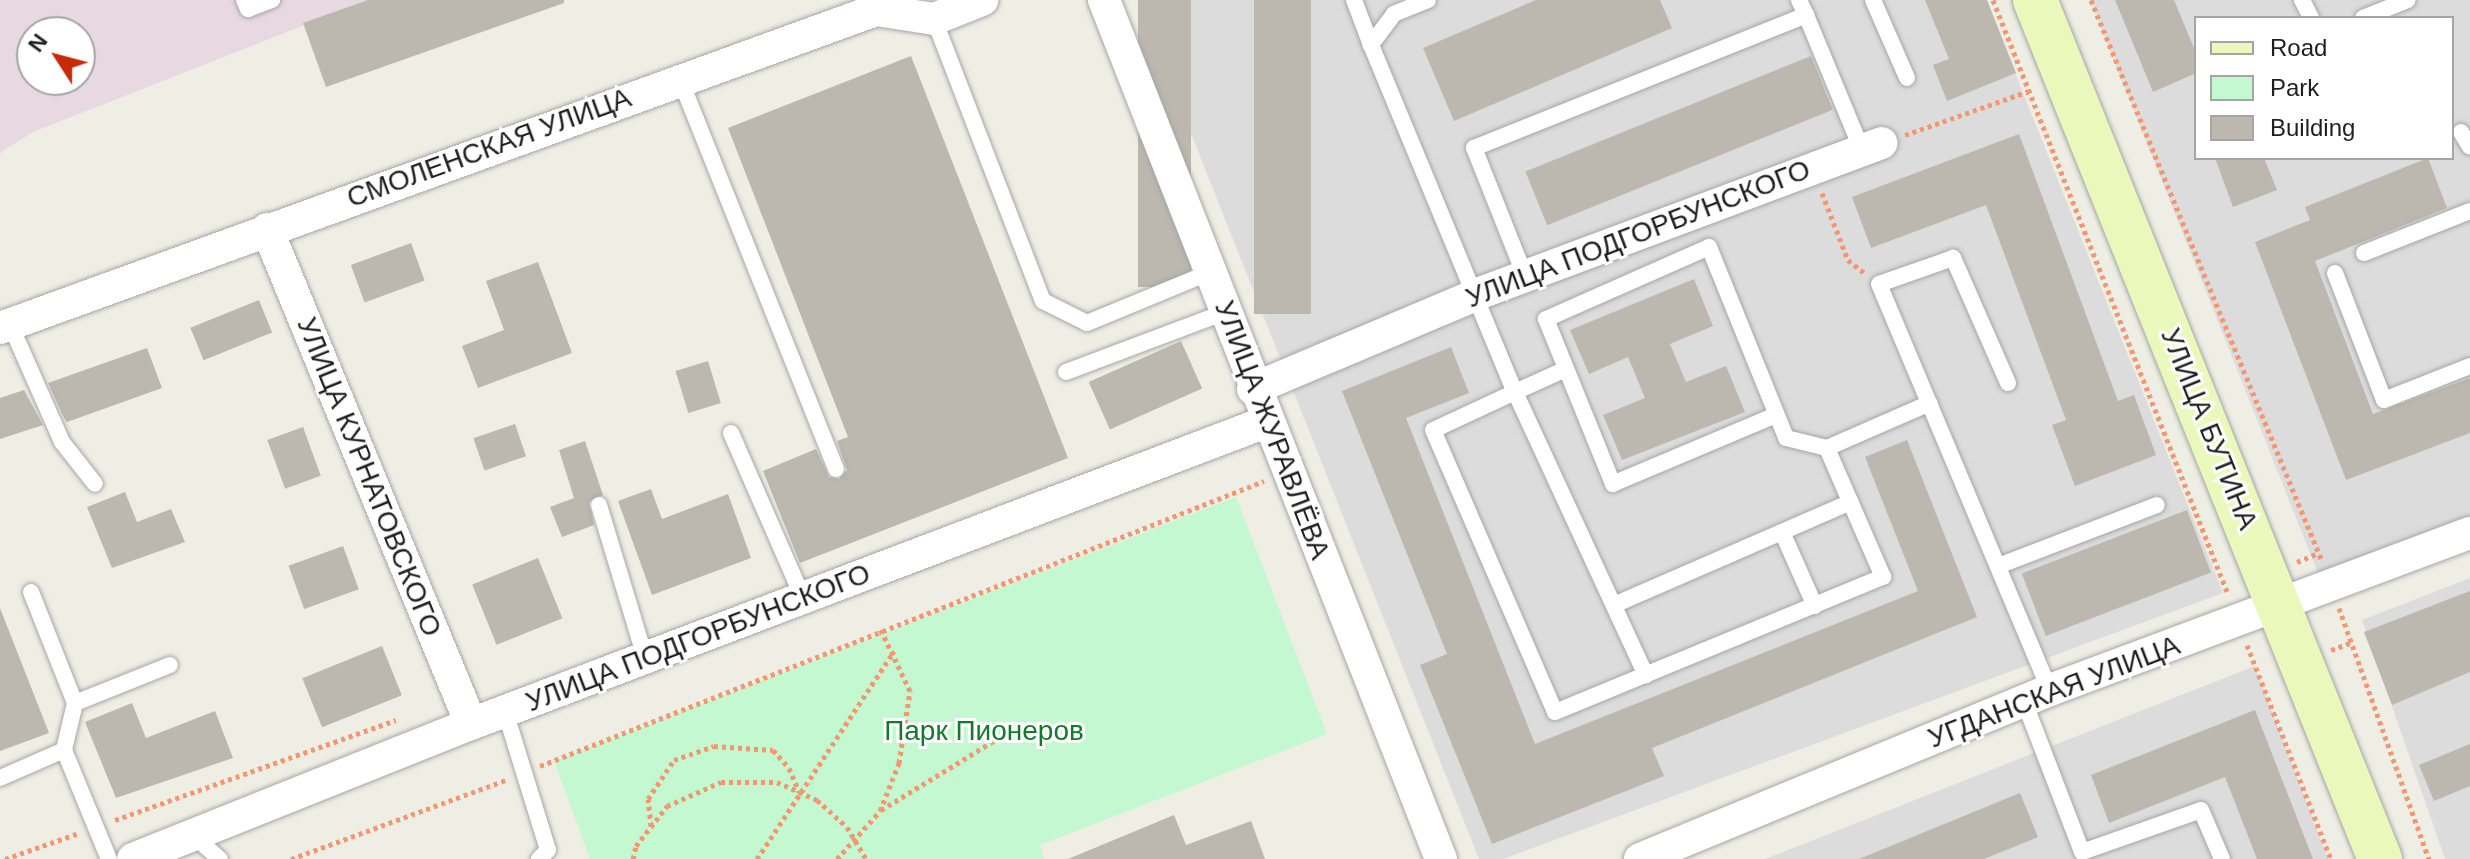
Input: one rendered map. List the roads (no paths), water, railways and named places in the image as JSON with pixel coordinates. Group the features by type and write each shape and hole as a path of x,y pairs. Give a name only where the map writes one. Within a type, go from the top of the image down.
{"main road":[{"name":"УЛИЦА БУТИНА","path":"2035,0 2380,859"}],"street":[{"path":"934,19 982,0"},
{"name":"УЛИЦА ЖУРАВЛЁВА","path":"1104,0 1211,272 1253,389 1289,472 1441,859"},
{"name":"СМОЛЕНСКАЯ УЛИЦА","path":"5,326 876,10 934,19"},
{"name":"УЛИЦА ПОДГОРБУНСКОГО","path":"1253,389 1475,295 1872,147"},
{"name":"УЛИЦА КУРНАТОВСКОГО","path":"267,229 471,724"},
{"name":"УЛИЦА ПОДГОРБУНСКОГО","path":"133,859 471,724 1266,422"},
{"name":"УГДАНСКАЯ УЛИЦА","path":"1640,859 2037,696 2470,533"}],"lane":[{"path":"244,0 248,9 272,0"},
{"path":"1354,0 1515,392 1646,675"},
{"path":"1371,45 1394,14 1428,0"},
{"path":"1873,0 1907,78"},
{"path":"2368,16 2408,0"},
{"path":"1525,276 1474,148 1802,8 1872,147"},
{"path":"934,19 1043,301 1087,323 1211,272"},
{"path":"680,79 836,469"},
{"path":"2364,253 2470,211"},
{"path":"1776,415 1613,484 1546,319 1709,247 1786,438 1827,448 1930,403"},
{"path":"2008,383 1953,258 1879,284 1998,566 2082,852"},
{"path":"2335,273 2384,400 2470,366"},
{"path":"1066,372 1226,312"},
{"path":"5,326 62,442 95,484"},
{"path":"1566,369 1433,430 1555,712 1883,577 1827,448"},
{"path":"731,433 803,598"},
{"path":"1614,605 1851,502"},
{"path":"599,505 645,657"},
{"path":"1998,566 2157,505"},
{"path":"1782,532 1815,606"},
{"path":"31,592 75,703 64,750 109,859"},
{"path":"75,703 170,665"},
{"path":"505,711 548,850 539,859"},
{"path":"0,778 64,750"},
{"path":"2064,859 2201,810 2222,859"},
{"path":"193,835 220,859"}],"park label":[{"name":"Парк Пионеров","path":"984,731"}]}
